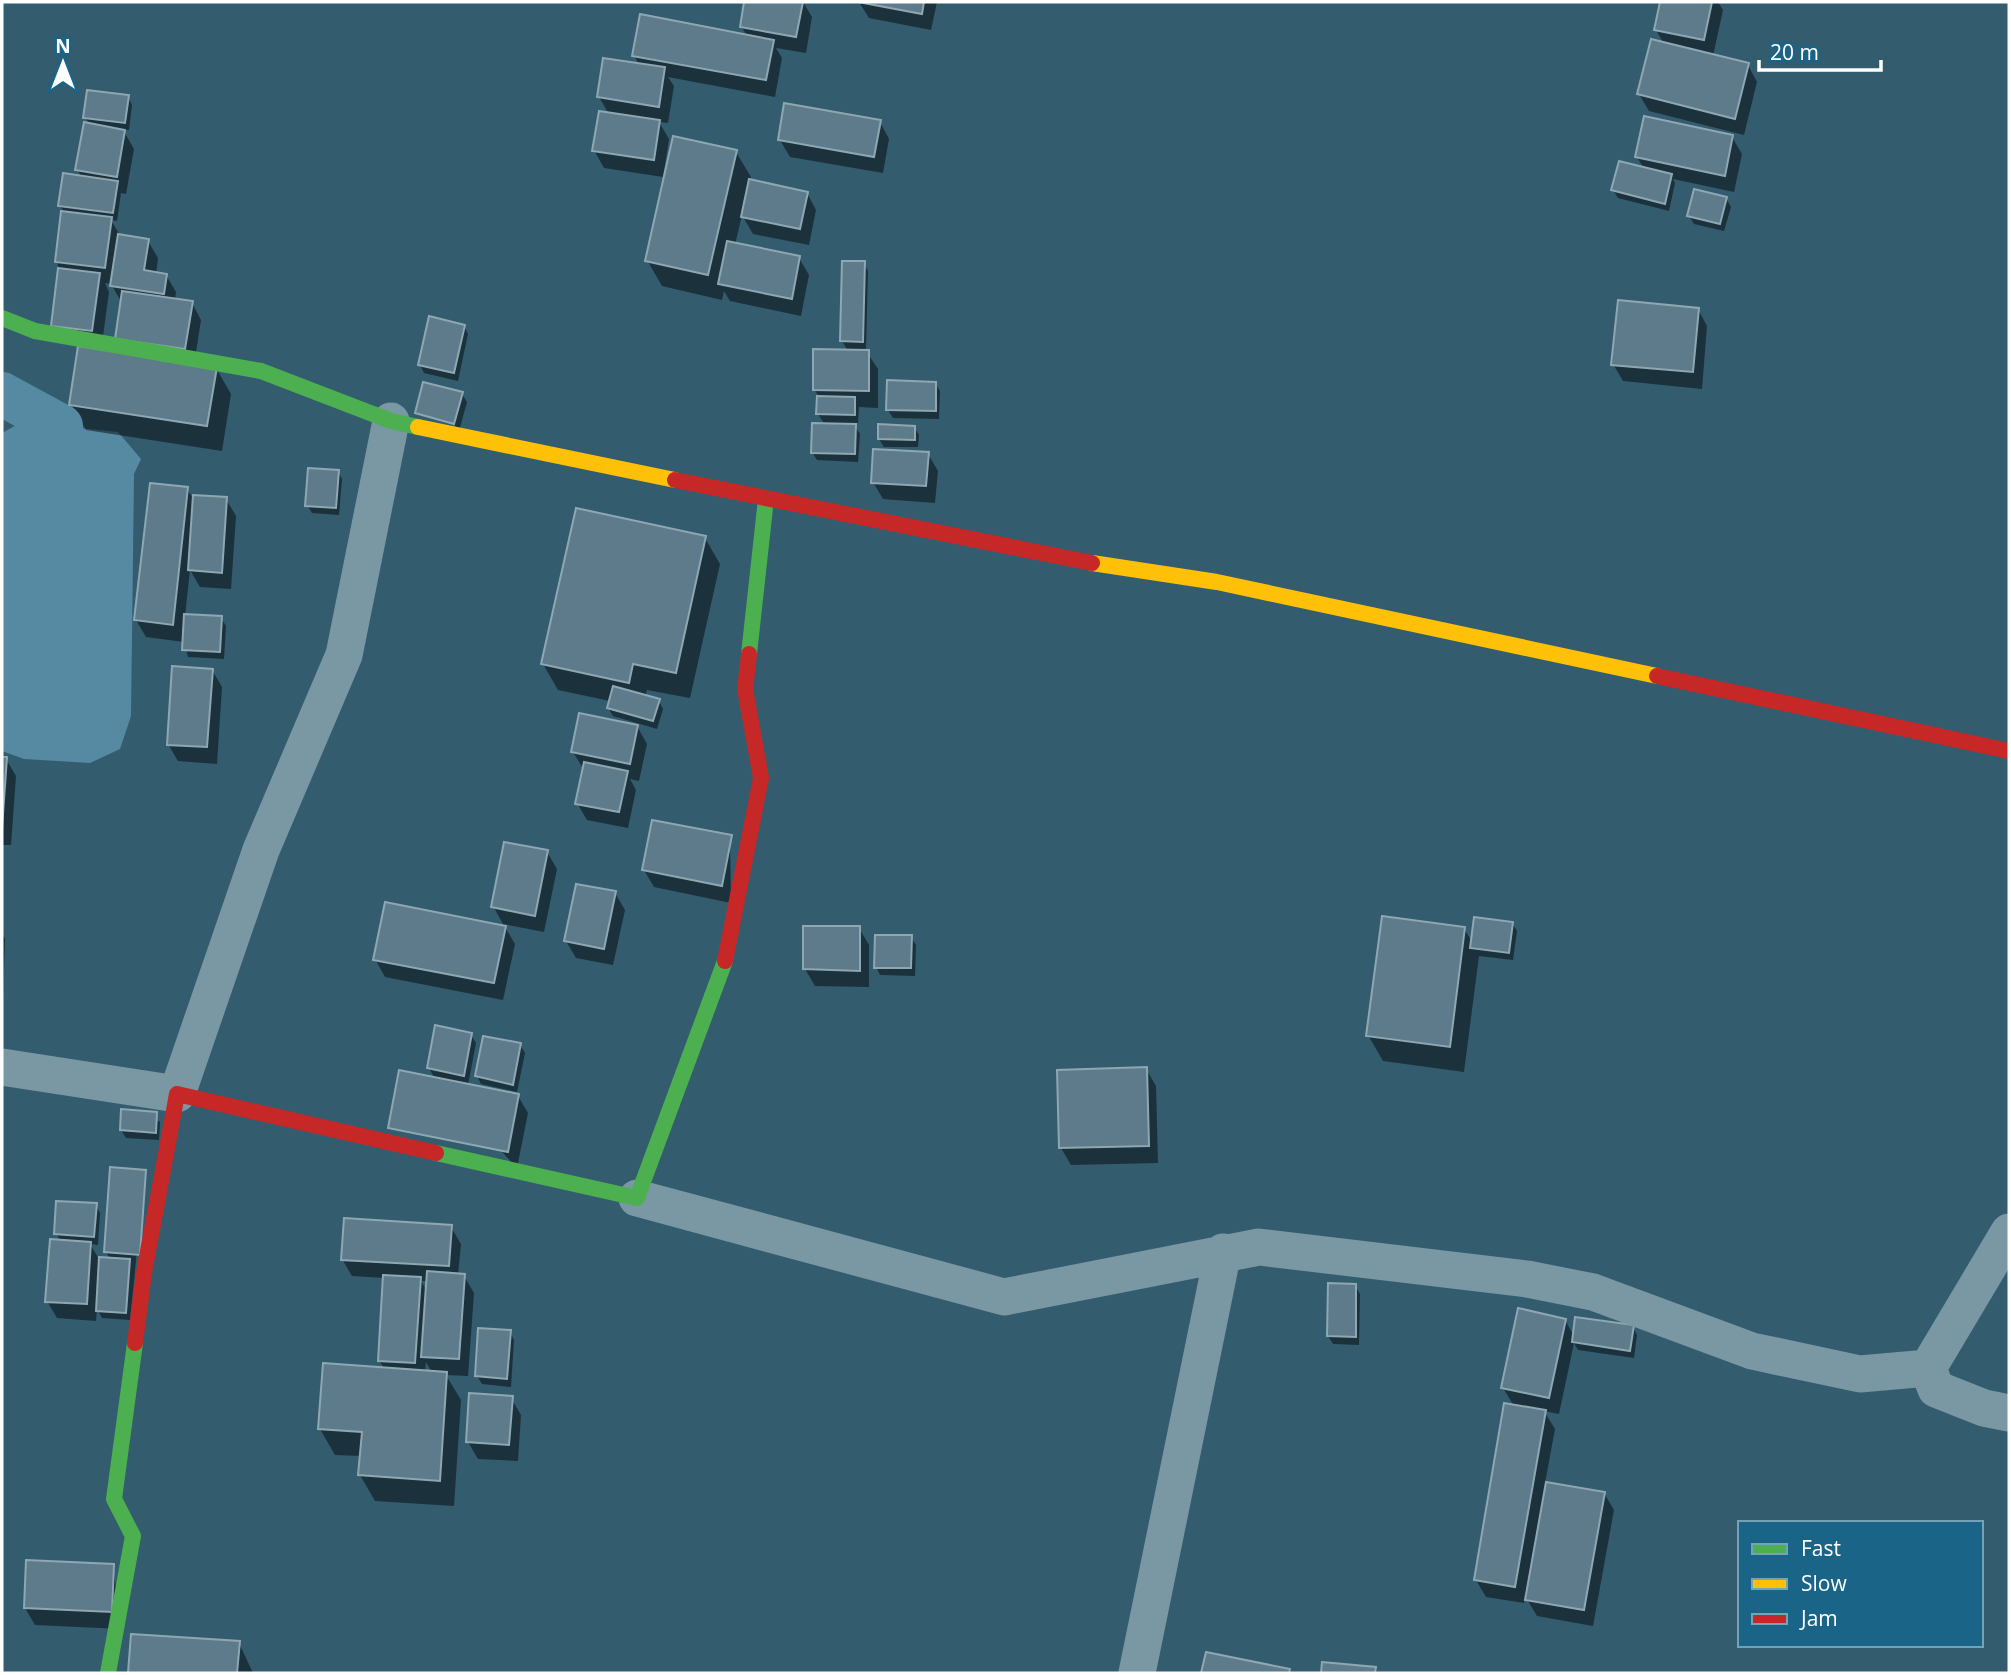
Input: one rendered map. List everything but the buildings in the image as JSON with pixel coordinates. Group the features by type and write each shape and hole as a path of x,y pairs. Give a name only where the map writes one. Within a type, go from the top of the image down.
{"street":[{"path":"2,318 35,331 261,371 391,421 766,499 1103,565 1217,582 2009,751"},
{"path":"108,1673 133,1536 114,1499 144,1272 177,1094 261,850 344,655 391,421"},
{"path":"637,1198 724,969 761,778 745,689 766,499"},
{"path":"2,1067 177,1094 637,1198 1004,1297 1259,1247 1527,1279 1593,1292 1752,1351 1860,1374 1928,1367"},
{"path":"1928,1367 2009,1232"},
{"path":"1137,1673 1223,1252"},
{"path":"1928,1367 1936,1389 1984,1408 2009,1413"}],"water":[{"path":"22,422 118,432 141,459 134,474 131,716 120,749 90,763 24,759 2,751 2,433"}],"waterway":[{"path":"2,394 61,426"}],"traffic: fast":[{"path":"2,318 35,331 261,371 391,421 418,427"},
{"path":"749,654 766,499"},
{"path":"436,1153 637,1198 725,961"},
{"path":"108,1673 133,1536 114,1499 135,1343"}],"traffic: slow":[{"path":"418,427 675,480"},
{"path":"1092,563 1217,582 1657,676"}],"traffic: jam":[{"path":"675,480 1092,563"},
{"path":"725,961 761,778 745,689 749,654"},
{"path":"1657,676 2009,751"},
{"path":"135,1343 144,1273 177,1094 436,1153"}]}
